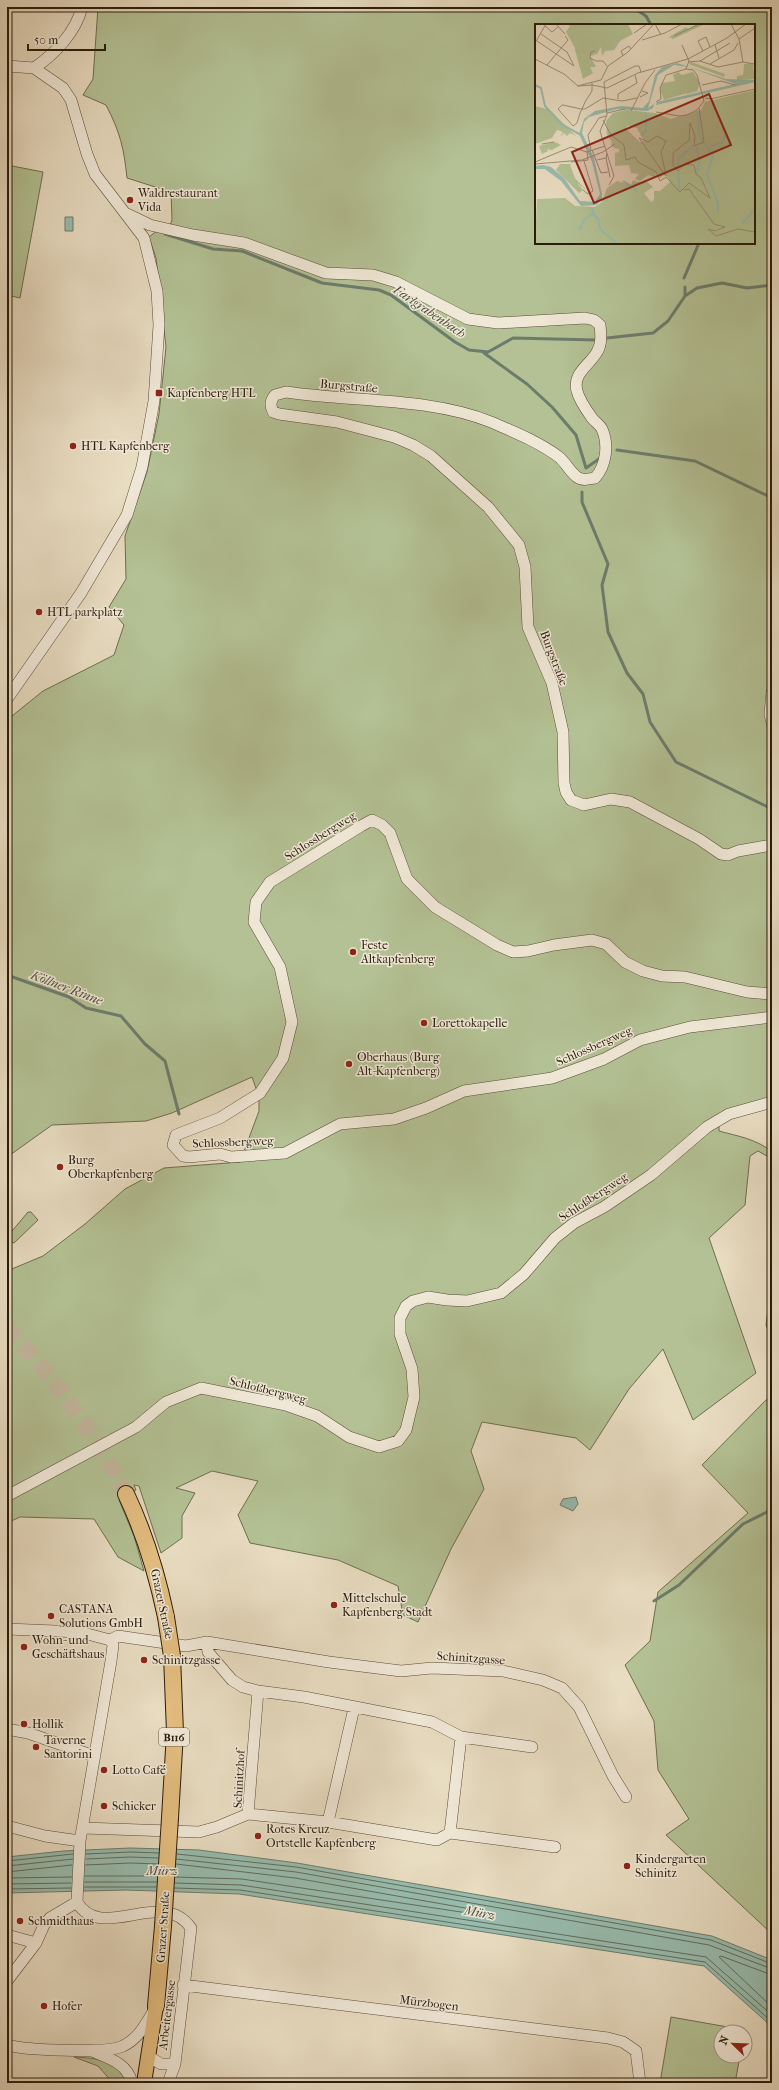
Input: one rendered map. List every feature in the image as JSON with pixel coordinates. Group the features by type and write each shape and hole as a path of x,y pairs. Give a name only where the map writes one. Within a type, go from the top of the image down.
{"highway":[{"name":"Grazer Straße","path":"126,1494 144,1534 153,1561 166,1617 172,1656 175,1732 163,1926 156,2006"}],"main road":[{"name":"Grazer Straße","path":"144,2083 156,2006"}],"street":[{"path":"34,68 51,57 68,35 82,7"},
{"path":"7,66 34,68 63,88 71,100 87,154 95,174 144,238 157,291 159,325 154,401 142,467 135,494 121,526 77,599 7,699"},
{"name":"Burgstraße","path":"125,213 150,225 193,235 244,243 326,273 373,275 396,282 468,319 498,323 584,318 594,320 600,325 601,340 597,352 586,363 577,378 577,391 592,417 602,429 606,446 604,461 600,472 595,478 583,480 577,478 560,459 549,450 490,422 447,410 409,404 286,392 275,395 271,403 271,407 273,412 279,414 337,422 394,437 413,445 431,456 488,507 519,546 525,567 528,627 552,683 563,732 564,783 566,792 571,800 584,805 611,799 630,802 699,839 721,854 728,855 738,851 772,845"},
{"path":"772,692 770,714 772,723"},
{"name":"Schlossbergweg","path":"772,994 747,992 685,977 662,976 643,971 625,962 606,944 592,940 554,945 528,951 513,952 496,945 434,908 407,879 390,833 382,825 372,820 270,882 256,902 254,922 280,967 292,1022 283,1058 260,1093 220,1118 176,1135 173,1145 183,1156 189,1157 220,1154 231,1157 285,1153 340,1124 394,1119 426,1108 464,1091 552,1078 604,1058 640,1040 690,1027 772,1018"},
{"name":"Schloßbergweg","path":"7,1496 136,1427 166,1402 201,1388 286,1406 316,1416 349,1437 379,1447 398,1441 406,1430 414,1397 412,1369 400,1334 400,1318 406,1306 413,1301 428,1297 467,1301 501,1293 524,1274 555,1238 574,1223 604,1207 651,1175 707,1127 729,1114 772,1102"},
{"path":"7,1629 80,1632 110,1640 113,1645 112,1661 80,1841 77,1902 50,1918 44,1926 36,1943 7,1981"},
{"name":"Schinitzgasse","path":"110,1640 118,1636 186,1646 207,1642 329,1662 401,1671 432,1668 503,1672 543,1680 562,1688 579,1707 613,1776 626,1797"},
{"path":"207,1642 208,1652 232,1680 243,1687 258,1691 304,1697 354,1708 432,1722 461,1737 532,1747"},
{"name":"Schinitzhof","path":"258,1691 248,1814 328,1822 437,1840 450,1833 555,1847"},
{"path":"328,1822 354,1708"},
{"path":"7,1729 28,1733 94,1756"},
{"path":"450,1833 461,1737"},
{"path":"83,1828 199,1832 217,1827 248,1814"},
{"path":"7,1826 45,1836 80,1841"},
{"name":"Arbeitergasse","path":"77,1902 81,1909 88,1915 98,1918 115,1918 156,1911 178,1915 186,1921 191,1928 190,1947 183,1986 175,2064 168,2083"},
{"path":"7,1935 36,1943"},
{"name":"Mürzbogen","path":"183,1986 608,2038 623,2042 636,2051 640,2083"},
{"name":"Grazer Straße","path":"7,2045 91,2051 116,2049 129,2043 143,2028 156,2006"},
{"name":"Grazer Straße","path":"91,2051 120,2064 127,2072 132,2083"},
{"name":"Arbeitergasse","path":"148,2056 161,2064 175,2064"}],"shaded area":[{"path":"98,7 772,7 772,1099 719,1116 719,1131 747,1138 760,1144 772,1152 772,1159 758,1151 750,1156 745,1205 709,1238 756,1373 693,1420 663,1349 629,1389 590,1450 576,1438 482,1422 471,1451 484,1489 451,1549 418,1622 403,1615 398,1586 338,1560 250,1543 238,1515 258,1481 212,1471 176,1488 195,1493 182,1516 182,1538 161,1553 139,1486 134,1485 136,1490 119,1500 134,1536 144,1571 118,1557 94,1519 20,1517 7,1523 7,1271 43,1256 85,1224 125,1189 164,1168 240,1162 259,1111 259,1097 252,1077 172,1113 146,1121 52,1125 10,1155 7,1159 7,720 43,691 114,655 124,625 109,607 126,579 125,536 147,472 159,414 166,347 156,258 149,237 158,230 167,234 172,220 171,192 127,178 121,140 106,105 83,95 93,79"},
{"path":"7,165 43,172 20,298 7,295"},
{"path":"28,1212 31,1212 38,1220 14,1243 11,1242 7,1237"},
{"path":"768,1309 772,1311 772,1341 766,1325"},
{"path":"772,1394 772,1934 666,1835 689,1819 658,1770 654,1721 625,1665 650,1641 658,1592 748,1513 702,1465"},
{"path":"671,2017 713,2024 713,2064 739,2064 735,2083 660,2083"},
{"path":"74,2057 90,2058 105,2062 117,2069 123,2075 127,2083 113,2083 98,2066"}],"water":[{"path":"65,217 73,217 73,231 65,231"},
{"path":"576,1497 578,1504 573,1511 560,1505 563,1499"},
{"name":"Mürz","path":"130,1848 199,1850 297,1863 712,1936 772,1960 772,2031 771,2026 704,1966 239,1894 126,1890 7,1893 7,1857 63,1851"}],"waterway":[{"path":"632,7 646,16 650,24"},
{"name":"Farlgrabenbach","path":"165,234 213,249 242,251 322,283 379,290 391,295 455,342 469,350 488,352 513,338 596,340"},
{"path":"684,278 699,244"},
{"name":"Farlgrabenbach","path":"607,338 653,333 668,321 685,296 697,288 722,283 747,288 772,285"},
{"name":"Farlgrabenbach","path":"685,287 685,296"},
{"path":"484,353 527,384 552,407 576,435 586,468 599,459"},
{"path":"617,450 695,461 772,498"},
{"path":"582,492 582,502 608,564 602,585 608,632 627,673 643,694 650,722 676,762 772,809"},
{"name":"Köllner Rinne","path":"7,975 69,997 86,1008 121,1016 145,1044 165,1061 179,1114"},
{"path":"654,1601 679,1585 743,1524 767,1512 772,1506"}],"tunnel":[{"path":"7,1327 57,1386 87,1428 101,1449 126,1494"}],"place":[{"name":"Waldrestaurant Vida","path":"130,200"},
{"name":"Kapfenberg HTL","path":"159,393"},
{"name":"HTL Kapfenberg","path":"73,446"},
{"name":"HTL parkplatz","path":"39,612"},
{"name":"Feste Altkapfenberg","path":"353,952"},
{"name":"Lorettokapelle","path":"424,1023"},
{"name":"Oberhaus (Burg Alt-Kapfenberg)","path":"349,1064"},
{"name":"Burg Oberkapfenberg","path":"60,1167"},
{"name":"Mittelschule Kapfenberg Stadt","path":"334,1605"},
{"name":"CASTANA Solutions GmbH","path":"51,1616"},
{"name":"Wohn- und Geschäftshaus","path":"24,1647"},
{"name":"Schinitzgasse","path":"144,1660"},
{"name":"Hollik","path":"24,1724"},
{"name":"Taverne Santorini","path":"36,1747"},
{"name":"Lotto Café","path":"104,1770"},
{"name":"Schicker","path":"104,1806"},
{"name":"Rotes Kreuz Ortstelle Kapfenberg","path":"258,1836"},
{"name":"Kindergarten Schinitz","path":"627,1866"},
{"name":"Schmidthaus","path":"20,1921"},
{"name":"Hofer","path":"44,2006"}]}
